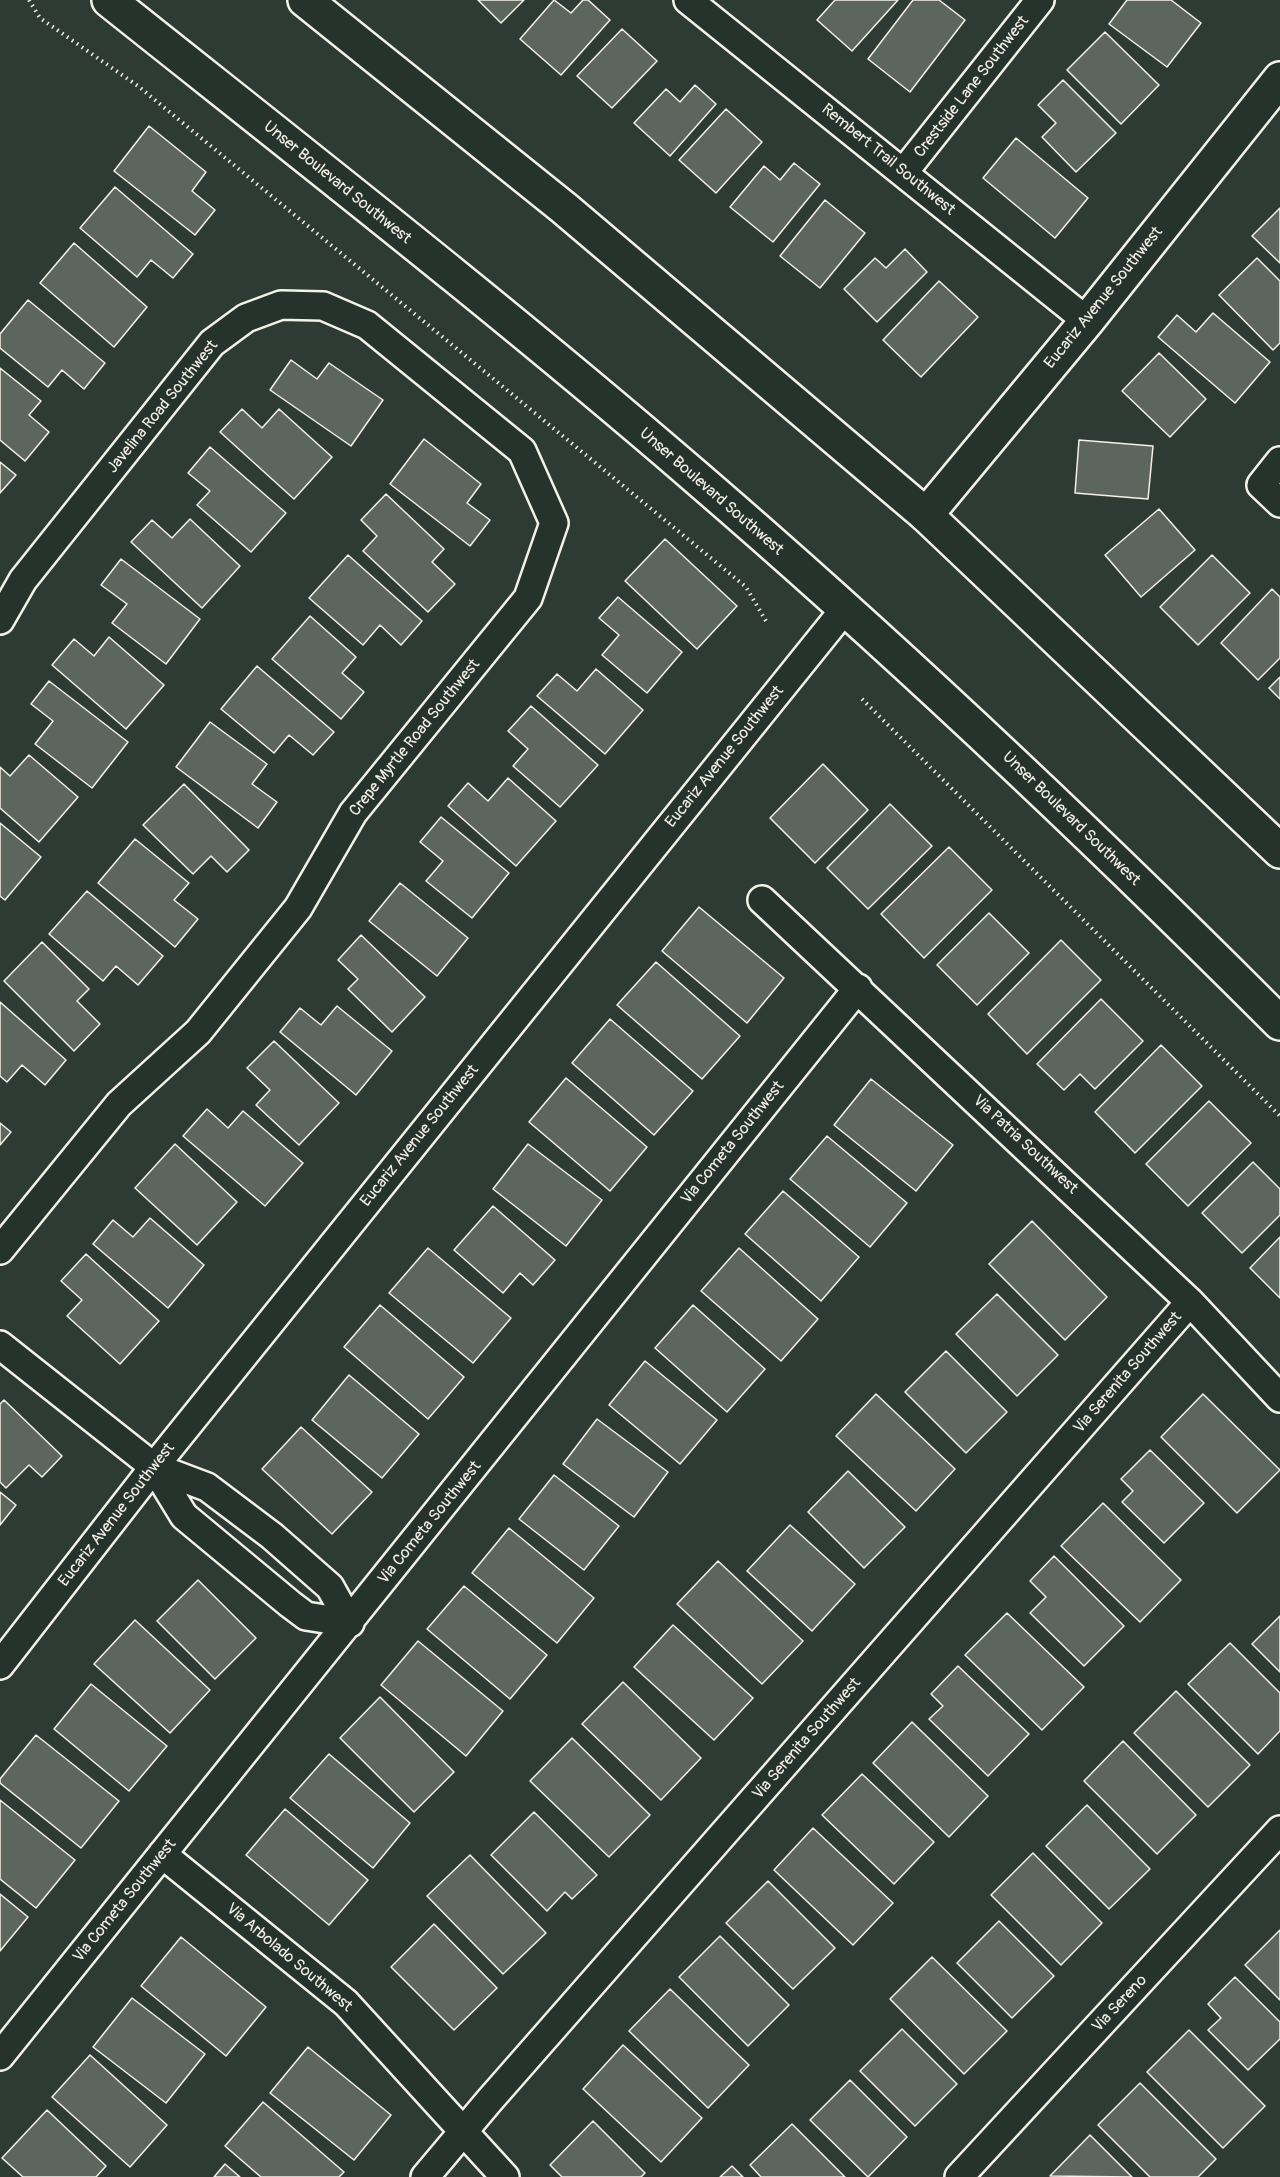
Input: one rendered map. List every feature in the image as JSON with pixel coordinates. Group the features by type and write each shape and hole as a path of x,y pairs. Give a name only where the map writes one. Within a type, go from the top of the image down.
{"main road":[{"name":"Unser Boulevard Southwest","path":"109,0 535,343 697,478 1033,781 1280,1023"},
{"path":"305,0 564,208 926,515 1280,851"},
{"name":"Eucariz Avenue Southwest","path":"926,515 1087,321 1280,79"}],"street":[{"name":"Rembert Trail Southwest","path":"688,0 1087,321"},
{"name":"Crestside Lane Southwest","path":"903,173 1040,0"},
{"name":"Javelina Road Southwest","path":"0,620 23,580 212,344 246,318 281,305 323,306 367,325 522,451"},
{"name":"Crepe Myrtle Road Southwest","path":"0,1250 119,1104 198,1032 298,908 353,813 528,598 554,524 522,451"},
{"path":"1270,494 1280,461"},
{"name":"Eucariz Avenue Southwest","path":"0,1665 154,1467 844,609"},
{"name":"Via Patria Southwest","path":"762,900 1190,1302 1280,1398"},
{"name":"Via Cometa Southwest","path":"0,2056 858,988"},
{"name":"Via Serenita Southwest","path":"426,2177 464,2130 1190,1302"},
{"path":"0,1345 154,1467 207,1487 272,1536 330,1587 350,1623"},
{"path":"154,1467 184,1516 290,1604 306,1616 350,1623"},
{"name":"Via Sereno","path":"959,2177 1280,1830"},
{"name":"Via Arbolado Southwest","path":"162,1854 346,2003 505,2177"}],"path":[{"path":"29,0 39,18 138,86 746,587 766,621"},
{"path":"862,699 1280,1116"}],"building":[{"path":"478,0 524,0 501,23"},
{"path":"554,0 571,13 583,0 588,0 610,20 561,75 520,39"},
{"path":"835,0 898,0 852,51 817,20"},
{"path":"913,0 939,0 965,20 910,92 868,59"},
{"path":"1127,0 1171,0 1201,23 1167,67 1109,24"},
{"path":"622,29 657,61 612,108 577,76"},
{"path":"1105,32 1159,85 1121,124 1067,70"},
{"path":"1063,80 1116,133 1076,172 1042,137 1056,123 1038,105"},
{"path":"695,85 716,104 670,156 634,123 666,89 680,102"},
{"path":"726,109 762,142 716,193 679,160"},
{"path":"149,126 206,172 192,191 215,210 195,235 114,171"},
{"path":"1016,138 1088,198 1055,238 983,178"},
{"path":"794,163 820,184 773,242 730,207 764,166 780,180"},
{"path":"115,187 193,254 173,278 151,260 137,277 80,228"},
{"path":"825,200 865,233 820,288 780,256"},
{"path":"1280,208 1280,263 1252,236"},
{"path":"74,243 147,307 114,347 40,283"},
{"path":"905,249 927,272 877,322 844,289 875,258 886,268"},
{"path":"1257,258 1280,281 1280,343 1273,350 1219,295"},
{"path":"939,281 978,317 921,377 883,340"},
{"path":"28,300 105,363 84,389 62,370 48,387 0,348 0,334"},
{"path":"1213,313 1270,362 1235,403 1158,337 1177,315 1196,332"},
{"path":"1159,353 1206,399 1170,437 1122,391"},
{"path":"291,360 317,379 329,363 383,400 351,446 270,390"},
{"path":"0,368 41,401 29,415 49,432 25,461 0,440"},
{"path":"242,409 262,428 279,409 332,457 294,499 220,432"},
{"path":"424,439 481,484 467,503 490,520 470,546 390,484"},
{"path":"1079,440 1153,446 1148,499 1075,493"},
{"path":"210,447 286,513 251,552 197,505 210,491 188,473"},
{"path":"0,462 16,475 0,493"},
{"path":"386,494 444,549 432,562 455,584 428,612 363,551 377,536 361,520"},
{"path":"1159,509 1195,550 1141,597 1105,555"},
{"path":"190,519 240,566 202,608 131,542 152,520 172,538"},
{"path":"665,539 737,606 697,649 625,581"},
{"path":"348,555 422,621 401,645 380,625 363,645 309,598"},
{"path":"1212,555 1250,593 1198,645 1160,607"},
{"path":"121,559 200,619 166,664 112,623 127,604 101,585"},
{"path":"1272,589 1280,597 1280,658 1258,680 1221,643"},
{"path":"618,597 682,652 647,693 602,655 619,635 599,618"},
{"path":"310,616 356,657 342,673 364,692 341,719 272,659"},
{"path":"109,637 164,685 126,729 52,665 74,639 94,656"},
{"path":"257,666 334,732 313,755 289,735 274,753 221,709"},
{"path":"596,669 643,710 605,754 537,696 557,674 577,691"},
{"path":"1280,677 1280,699 1269,688"},
{"path":"49,681 128,742 92,788 35,744 53,721 31,704"},
{"path":"531,706 598,765 560,807 513,766 528,749 508,731"},
{"path":"210,722 267,764 252,784 277,802 258,828 176,767"},
{"path":"29,755 78,797 39,842 0,808 0,767 10,776"},
{"path":"823,764 868,810 815,863 770,818"},
{"path":"508,778 556,821 516,866 448,806 468,783 488,801"},
{"path":"184,784 249,850 227,872 211,856 193,874 143,825"},
{"path":"890,804 932,846 868,909 827,868"},
{"path":"441,817 509,873 472,918 426,881 443,861 420,842"},
{"path":"0,823 41,857 5,900 0,896"},
{"path":"135,839 189,883 174,900 198,919 175,947 98,883"},
{"path":"949,847 992,890 924,958 881,914"},
{"path":"400,883 468,938 437,976 369,921"},
{"path":"87,891 163,956 138,985 116,966 103,981 49,934"},
{"path":"699,907 784,978 747,1023 662,951"},
{"path":"989,913 1029,953 977,1005 937,965"},
{"path":"361,935 425,997 392,1032 348,989 358,979 338,960"},
{"path":"1061,940 1101,980 1027,1054 988,1014"},
{"path":"42,942 89,989 77,1001 100,1024 74,1051 4,981"},
{"path":"656,962 740,1036 702,1079 617,1005"},
{"path":"1101,999 1143,1041 1095,1089 1080,1074 1064,1090 1037,1064"},
{"path":"0,1002 66,1060 45,1085 22,1065 7,1082 0,1076"},
{"path":"337,1006 392,1051 356,1095 280,1032 300,1008 321,1025"},
{"path":"610,1019 693,1091 654,1135 572,1063"},
{"path":"274,1041 339,1103 299,1145 256,1105 270,1090 247,1068"},
{"path":"1161,1045 1202,1086 1135,1153 1095,1112"},
{"path":"566,1078 647,1147 610,1191 529,1122"},
{"path":"871,1079 953,1145 916,1191 834,1125"},
{"path":"1209,1101 1251,1143 1188,1206 1146,1164"},
{"path":"207,1109 228,1128 243,1111 303,1163 265,1206 183,1136"},
{"path":"0,1123 11,1132 0,1145"},
{"path":"827,1136 907,1203 870,1247 790,1179"},
{"path":"175,1144 237,1202 197,1245 135,1188"},
{"path":"528,1144 602,1200 566,1246 493,1189"},
{"path":"1253,1162 1280,1189 1280,1215 1242,1253 1202,1213"},
{"path":"783,1191 859,1257 821,1301 745,1234"},
{"path":"493,1206 555,1260 533,1285 520,1273 503,1293 454,1250"},
{"path":"150,1218 204,1265 168,1308 93,1244 113,1220 133,1237"},
{"path":"1032,1221 1107,1297 1065,1340 989,1264"},
{"path":"1280,1237 1280,1298 1250,1268"},
{"path":"428,1248 511,1318 473,1363 389,1293"},
{"path":"739,1248 818,1319 781,1361 701,1291"},
{"path":"86,1254 159,1321 120,1364 67,1316 82,1300 61,1281"},
{"path":"997,1294 1058,1355 1017,1396 956,1334"},
{"path":"380,1305 464,1377 428,1419 344,1347"},
{"path":"693,1305 765,1369 727,1412 655,1348"},
{"path":"946,1351 1007,1412 966,1453 905,1392"},
{"path":"645,1361 717,1420 680,1464 609,1405"},
{"path":"349,1375 419,1434 382,1478 312,1420"},
{"path":"876,1394 955,1469 916,1511 836,1436"},
{"path":"1203,1394 1280,1470 1237,1513 1161,1437"},
{"path":"4,1400 62,1456 42,1477 29,1465 6,1488 0,1482 0,1404"},
{"path":"597,1419 668,1472 634,1517 563,1464"},
{"path":"301,1427 372,1492 332,1534 262,1469"},
{"path":"1150,1450 1204,1503 1164,1543 1122,1502 1133,1491 1121,1479"},
{"path":"848,1471 905,1527 864,1568 808,1512"},
{"path":"554,1475 619,1526 584,1570 519,1519"},
{"path":"0,1492 16,1505 0,1525"},
{"path":"1103,1503 1181,1580 1140,1622 1061,1546"},
{"path":"790,1525 855,1584 812,1631 747,1571"},
{"path":"509,1528 594,1598 557,1643 472,1573"},
{"path":"1054,1556 1124,1626 1084,1666 1030,1613 1046,1597 1030,1581"},
{"path":"718,1561 803,1641 762,1684 677,1604"},
{"path":"198,1580 256,1638 215,1679 157,1621"},
{"path":"464,1586 547,1655 510,1699 427,1629"},
{"path":"1007,1613 1084,1687 1042,1730 965,1655"},
{"path":"1280,1616 1280,1672 1252,1644"},
{"path":"135,1620 210,1690 170,1733 94,1664"},
{"path":"673,1625 753,1698 714,1740 634,1667"},
{"path":"418,1641 503,1711 466,1756 381,1685"},
{"path":"1230,1643 1280,1693 1280,1731 1258,1754 1188,1684"},
{"path":"958,1666 1029,1734 988,1776 929,1719 943,1706 931,1694"},
{"path":"623,1682 701,1758 661,1800 582,1724"},
{"path":"91,1684 167,1746 129,1791 54,1729"},
{"path":"1176,1691 1250,1765 1208,1807 1134,1733"},
{"path":"380,1697 454,1772 414,1812 340,1738"},
{"path":"912,1722 988,1796 949,1837 873,1763"},
{"path":"36,1735 119,1801 81,1848 0,1783 0,1779"},
{"path":"572,1738 650,1815 609,1857 530,1781"},
{"path":"1123,1741 1196,1815 1157,1854 1084,1781"},
{"path":"329,1754 410,1823 373,1868 290,1798"},
{"path":"862,1774 934,1842 894,1884 822,1815"},
{"path":"0,1800 75,1860 36,1908 0,1879"},
{"path":"1087,1805 1150,1869 1109,1909 1046,1846"},
{"path":"285,1809 368,1880 329,1925 246,1855"},
{"path":"534,1812 597,1875 572,1899 565,1892 547,1911 491,1855"},
{"path":"813,1828 893,1903 853,1945 774,1870"},
{"path":"1033,1853 1102,1923 1061,1965 991,1895"},
{"path":"470,1855 546,1933 503,1974 427,1896"},
{"path":"768,1881 835,1948 793,1989 726,1923"},
{"path":"0,1894 28,1917 0,1951"},
{"path":"999,1921 1054,1976 1012,2018 957,1963"},
{"path":"434,1924 497,1988 454,2030 391,1967"},
{"path":"1280,1930 1280,2000 1245,1965"},
{"path":"720,1936 789,2005 748,2046 679,1977"},
{"path":"181,1937 266,2007 226,2056 141,1986"},
{"path":"932,1957 1007,2031 964,2074 890,1999"},
{"path":"1235,1977 1280,2022 1280,2039 1248,2070 1208,2030 1221,2018 1208,2004"},
{"path":"670,1989 749,2065 708,2108 629,2031"},
{"path":"132,1998 205,2054 166,2103 93,2047"},
{"path":"902,2029 957,2084 915,2126 860,2071"},
{"path":"1189,2030 1265,2106 1223,2148 1147,2072"},
{"path":"623,2045 702,2118 661,2162 583,2089"},
{"path":"308,2047 391,2115 354,2160 270,2093"},
{"path":"90,2055 167,2125 130,2167 52,2097"},
{"path":"850,2080 907,2137 868,2177 810,2120"},
{"path":"1140,2083 1216,2159 1198,2177 1150,2177 1098,2125"},
{"path":"263,2102 344,2172 339,2177 261,2177 225,2146"},
{"path":"47,2110 106,2166 96,2177 23,2177 2,2158"},
{"path":"593,2121 645,2173 641,2177 562,2177 550,2165"},
{"path":"792,2124 845,2177 761,2177 750,2165"},
{"path":"1090,2135 1132,2177 1050,2176"},
{"path":"225,2164 240,2177 214,2177"},
{"path":"732,2166 743,2177 720,2177"}]}
